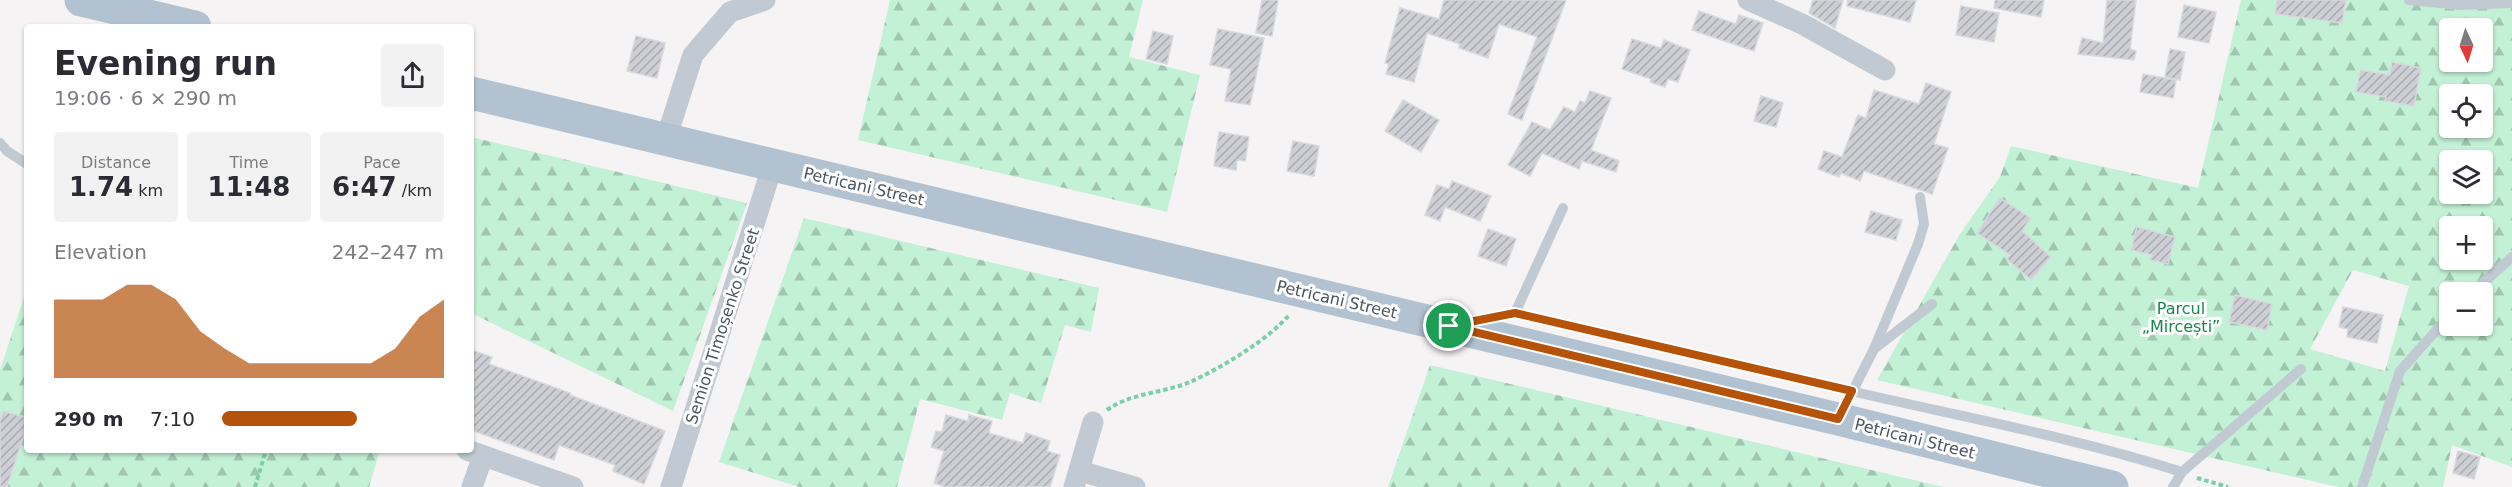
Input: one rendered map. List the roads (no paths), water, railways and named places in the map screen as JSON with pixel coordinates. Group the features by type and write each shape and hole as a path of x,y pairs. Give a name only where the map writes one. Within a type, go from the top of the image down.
{"main road":[{"path":"81,0 182,24"},
{"name":"Petricani Street","path":"474,94 1449,326 1845,405 2112,487"}],"street":[{"path":"666,140 693,55 730,6 765,0"},
{"path":"1748,0 1802,24 1885,70"},
{"name":"Semion Timoșenko Street","path":"671,487 773,164"},
{"path":"1093,423 1077,479 1135,487"},
{"path":"472,487 475,453 573,487"}],"lane":[{"path":"2409,0 2460,5 2512,3"},
{"path":"0,143 24,162"},
{"path":"1845,405 1875,349 1918,244 1924,224 1920,196"},
{"path":"1515,313 1563,207"},
{"path":"2484,282 2512,257"},
{"path":"1875,349 1932,304"},
{"path":"1449,326 1515,313 1845,405 1966,415 2097,447 2182,472"},
{"path":"2362,487 2400,371 2439,327"},
{"path":"2173,487 2182,472 2301,369"}],"park label":[{"name":"Parcul „Mircești”","path":"2181,317"}]}
